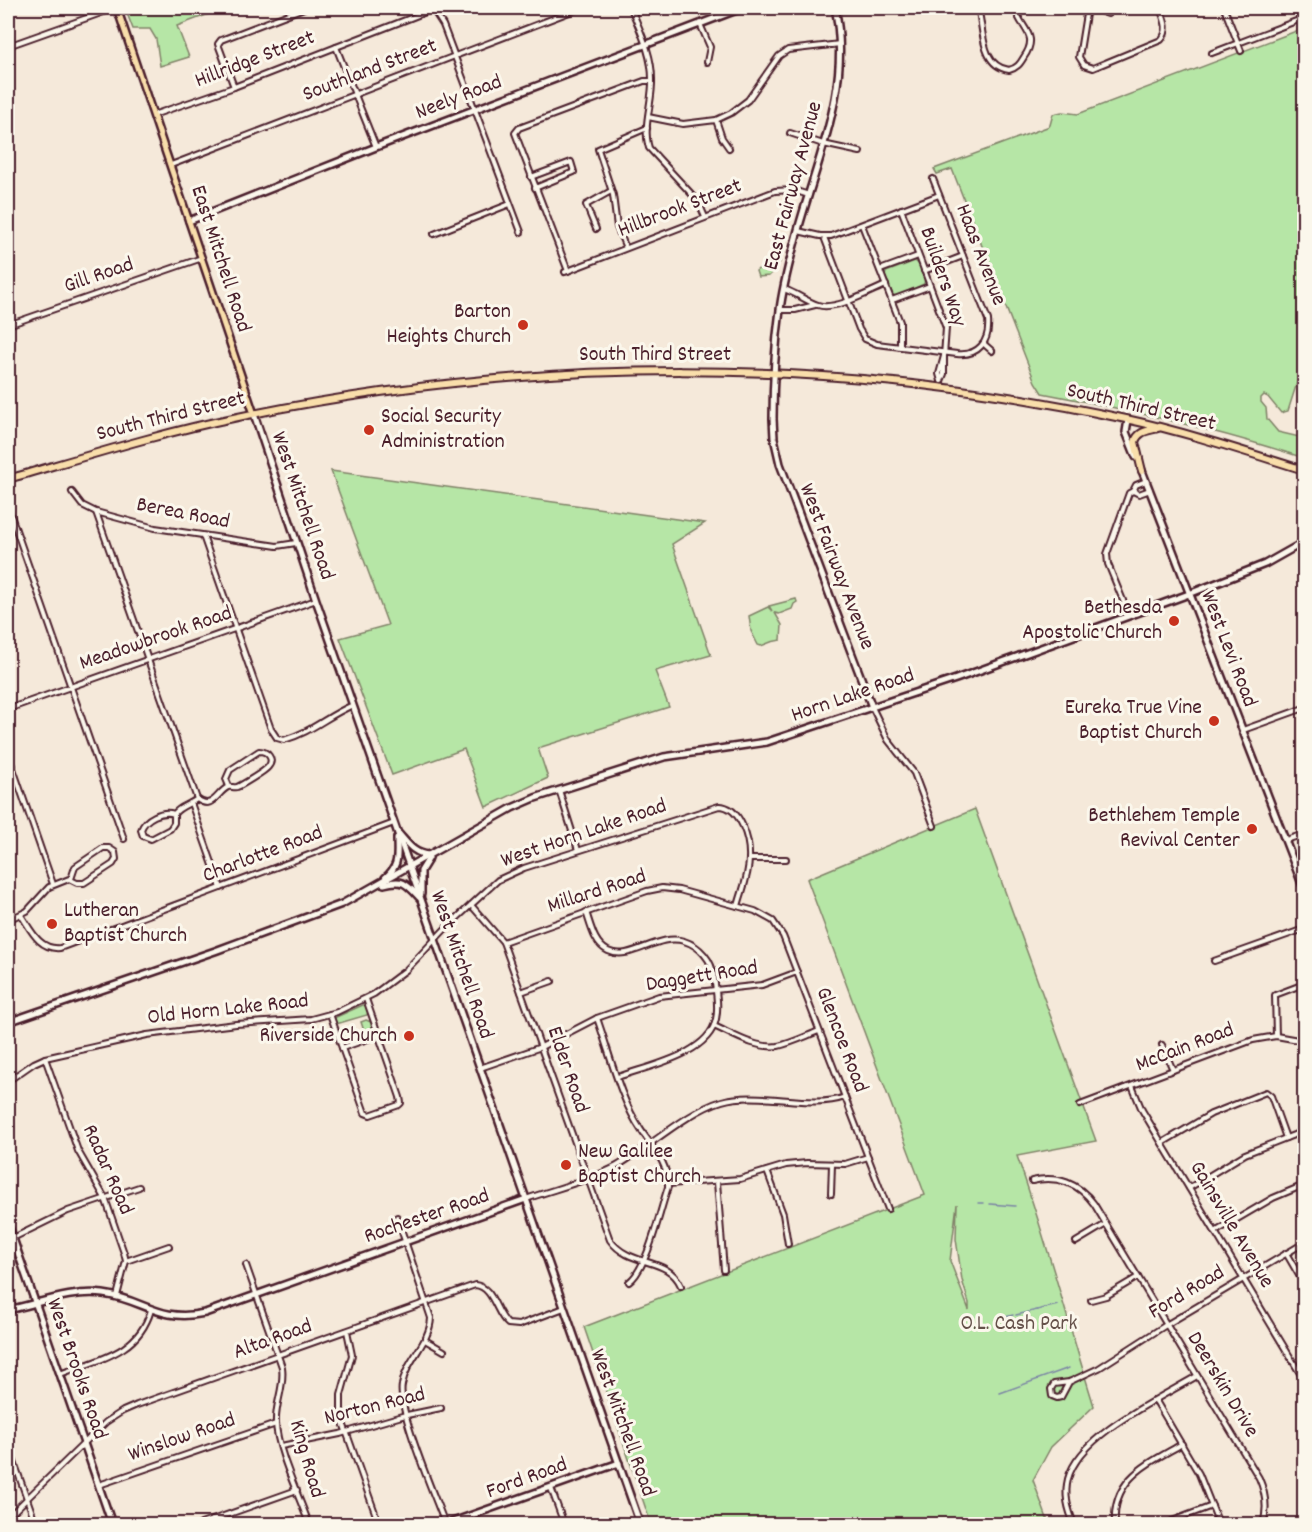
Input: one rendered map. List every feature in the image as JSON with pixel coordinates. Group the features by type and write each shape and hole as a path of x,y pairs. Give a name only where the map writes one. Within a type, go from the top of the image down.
{"highway":[{"name":"South Third Street","path":"8,479 157,436 254,414 394,389 530,375 634,371 776,373 940,385 1128,420 1305,470"},
{"path":"1142,471 1135,441 1137,435 1158,428"}],"main road":[{"name":"East Mitchell Road","path":"116,8 254,414"}],"street":[{"path":"8,46 116,8"},
{"path":"234,87 218,44 221,40 304,8"},
{"path":"434,8 443,25 521,232"},
{"name":"Hillridge Street","path":"152,115 234,87 434,8"},
{"name":"Southland Street","path":"171,165 580,8"},
{"path":"631,8 651,59 652,81 646,138 649,148 698,201 705,217"},
{"name":"Neely Road","path":"189,220 742,8"},
{"name":"East Fairway Avenue","path":"776,373 780,310 784,289 838,84 840,44 835,8"},
{"path":"978,8 983,37 992,62 1000,68 1009,70 1019,64 1029,49 1031,41 1015,8"},
{"path":"1108,14 1089,8 1078,55 1087,67 1093,68 1155,44 1164,38 1166,26 1160,8"},
{"path":"1224,8 1240,51"},
{"path":"1302,8 1305,13"},
{"path":"1212,53 1305,18"},
{"path":"700,24 710,47 707,62"},
{"path":"648,117 683,124 716,120 731,113 748,100 779,56 788,50 840,44"},
{"path":"336,47 376,147"},
{"path":"531,177 571,162 574,172 535,188 515,135 516,130 644,81 652,81"},
{"path":"716,120 722,138 729,148"},
{"path":"626,248 617,227 611,191 598,149 647,128"},
{"path":"790,133 796,137 860,152"},
{"name":"Haas Avenue","path":"933,179 988,320 984,344"},
{"name":"Hillbrook Street","path":"535,188 566,272 775,190 793,190 809,195"},
{"path":"596,229 586,205 611,191"},
{"path":"798,231 824,237 831,236 939,195"},
{"path":"434,234 510,204"},
{"name":"Builders Way","path":"901,209 946,328 944,354 940,362 940,385"},
{"path":"862,225 901,324 900,347"},
{"path":"824,237 860,332 865,339 877,345 944,354 967,354 978,350 984,344 992,351"},
{"path":"880,270 918,256"},
{"path":"924,270 963,256"},
{"name":"Gill Road","path":"8,325 202,258"},
{"path":"780,310 791,311 816,305 831,306 886,285"},
{"path":"892,300 930,286"},
{"path":"784,289 795,292 816,305"},
{"path":"803,298 803,308"},
{"name":"West Fairway Avenue","path":"776,373 773,419 774,438 780,464 872,707 888,740 912,770 934,826"},
{"name":"West Mitchell Road","path":"254,414 296,543 640,1524"},
{"name":"West Levi Road","path":"1128,420 1126,432 1305,889"},
{"path":"1129,615 1108,564 1107,555 1129,493 1136,485 1146,481"},
{"path":"1133,491 1139,494 1150,490"},
{"name":"Berea Road","path":"72,492 82,505 96,512 155,528 277,546 296,543"},
{"path":"8,507 124,839"},
{"path":"96,512 197,799 203,802 211,801 229,786 238,787 268,767 271,760 268,754 260,751 230,770 226,779 229,786"},
{"path":"203,536 271,729 277,738 284,740 308,732 331,715 353,705"},
{"name":"Horn Lake Road","path":"8,1022 85,997 342,904 512,808 559,790 664,757 767,742 956,679 1189,594 1265,564 1305,542"},
{"name":"Meadowbrook Road","path":"8,709 316,600"},
{"path":"1242,731 1305,708"},
{"path":"8,754 53,884"},
{"path":"559,790 578,850"},
{"path":"174,814 163,812 145,823 141,830 143,836 151,839 170,829 174,823 174,814 180,807 197,799"},
{"path":"191,803 221,888"},
{"name":"West Horn Lake Road","path":"435,939 498,880 511,873 716,807 729,808 736,814 747,843 749,859"},
{"path":"395,827 412,849 423,855 431,855"},
{"path":"377,885 393,871 396,865 395,827"},
{"name":"Charlotte Road","path":"21,915 42,944 57,949 395,827"},
{"path":"1286,840 1305,834"},
{"path":"8,920 31,908 53,884 70,879 79,883 87,881 114,862 115,852 109,848 103,848 74,868 70,879"},
{"path":"421,899 421,871 431,855"},
{"path":"738,906 749,859 786,859"},
{"path":"377,885 400,881 411,888 421,899"},
{"name":"Millard Road","path":"503,942 647,891 665,888 681,890 738,906"},
{"name":"Elder Road","path":"471,905 503,942 610,1240 625,1254 670,1271 678,1278 681,1286"},
{"name":"Glencoe Road","path":"738,906 764,914 775,922 783,936 888,1209"},
{"path":"586,912 597,941 610,952 624,953 666,939 680,940 693,945 706,956 714,972 717,1010 714,1026 703,1043 691,1051 618,1077"},
{"path":"1214,962 1305,929"},
{"name":"Old Horn Lake Road","path":"8,1081 45,1058 147,1035 236,1024 311,1019 330,1014 366,999 406,970 435,939"},
{"name":"Daggett Road","path":"480,1068 541,1047 597,1018 664,995 762,985 797,972"},
{"path":"521,992 552,981"},
{"path":"1276,1036 1275,994 1305,984"},
{"path":"330,1014 366,1115 401,1103 366,999"},
{"path":"597,1018 633,1117 664,1164 668,1184 644,1261 638,1273 629,1282"},
{"path":"714,1026 753,1043 768,1046 786,1044 819,1031"},
{"path":"342,1048 379,1035"},
{"name":"McCain Road","path":"1080,1105 1248,1042 1276,1036 1305,1041"},
{"path":"1162,1045 1173,1070"},
{"name":"Radar Road","path":"45,1058 78,1151 105,1198 126,1261"},
{"name":"Gainsville Avenue","path":"1132,1086 1140,1107 1305,1380"},
{"path":"1162,1143 1210,1114 1266,1092 1271,1096 1286,1138"},
{"name":"Rochester Road","path":"8,1310 84,1293 117,1296 173,1316 195,1315 615,1167 703,1109 725,1100 745,1098 830,1101 845,1097"},
{"path":"1189,1188 1246,1154 1305,1131"},
{"path":"668,1184 744,1179 795,1164 849,1164 868,1157"},
{"path":"831,1194 832,1164"},
{"path":"767,1172 782,1212 788,1244"},
{"name":"Deerskin Drive","path":"1032,1181 1054,1179 1077,1186 1090,1198 1262,1485 1267,1504 1263,1524"},
{"path":"717,1182 724,1270"},
{"path":"1215,1232 1265,1202 1305,1185"},
{"path":"13,1238 68,1211 139,1186"},
{"path":"397,1217 427,1302 431,1321 424,1340 406,1372 402,1383 401,1400 446,1524"},
{"name":"West Brooks Road","path":"8,1224 112,1524"},
{"path":"1076,1242 1106,1224"},
{"name":"Ford Road","path":"1069,1382 1064,1394 1057,1398 1052,1395 1051,1389 1054,1384 1069,1382 1108,1363 1166,1325 1305,1243"},
{"path":"117,1296 126,1261 169,1246"},
{"path":"1286,1253 1305,1284"},
{"name":"King Road","path":"246,1265 278,1355 283,1380 276,1424 281,1446 309,1524"},
{"path":"1091,1300 1106,1296 1138,1277"},
{"name":"Alta Road","path":"8,1517 106,1422 126,1409 475,1285 481,1285 488,1290 501,1318 508,1324 519,1325 564,1308"},
{"path":"60,1374 127,1346 141,1334 151,1310"},
{"path":"347,1331 352,1355 341,1395 341,1417 379,1524"},
{"path":"424,1340 444,1352"},
{"path":"1074,1524 1066,1496 1069,1475 1076,1462 1102,1434 1197,1376"},
{"path":"1156,1401 1199,1474 1219,1524"},
{"name":"Norton Road","path":"281,1446 346,1433 406,1415 441,1408"},
{"name":"Winslow Road","path":"99,1485 276,1424"},
{"path":"1115,1524 1117,1499 1128,1480 1140,1469 1182,1444"},
{"path":"8,1445 36,1524"},
{"name":"Ford Road","path":"446,1524 619,1463"},
{"path":"551,1488 564,1524"},
{"path":"201,1524 297,1490"},
{"path":"1172,1521 1212,1506"}],"green space":[{"path":"125,8 225,8 177,26 189,57 160,66 156,39 150,29 133,29"},
{"path":"1304,28 1304,343 1301,342 1304,361 1288,411 1281,413 1264,395 1261,402 1266,408 1267,419 1278,432 1304,438 1304,458 1174,421 1042,393 1035,382 952,169 937,174 934,169 1047,127 1050,125 1053,114 1062,112 1078,114"},
{"path":"779,257 780,262 772,266 772,273 769,276 758,277 756,271 767,260"},
{"path":"915,261 922,271 924,284 897,296 893,295 885,276 886,272"},
{"path":"331,471 705,523 672,544 711,655 655,671 669,707 538,748 548,778 486,807 464,749 392,775 340,638 388,625"},
{"path":"796,599 797,602 792,609 779,614 775,613 782,625 781,640 758,645 751,631 749,616 768,607 772,611 769,606"},
{"name":"O.L. Cash Park","path":"975,809 1096,1141 1017,1156 1094,1406 1051,1447 1033,1480 1049,1524 651,1524 584,1327 925,1195 807,879","holes":["957,1204 956,1239 962,1280 969,1310 950,1261"]},
{"path":"365,1004 367,1015 336,1024 334,1018"},
{"path":"366,1020 371,1022 374,1034 366,1037 361,1022"}],"waterway":[{"path":"978,1203 984,1203"},
{"path":"990,1204 1015,1206"},
{"path":"1016,1315 1058,1305"},
{"path":"1002,1318 1013,1315"},
{"path":"1000,1393 1069,1368"}],"place":[{"name":"Barton Heights Church","path":"523,325"},
{"name":"Social Security Administration","path":"369,430"},
{"name":"Bethesda Apostolic Church","path":"1174,621"},
{"name":"Eureka True Vine Baptist Church","path":"1214,721"},
{"name":"Bethlehem Temple Revival Center","path":"1252,829"},
{"name":"Lutheran Baptist Church","path":"52,924"},
{"name":"Riverside Church","path":"409,1036"},
{"name":"New Galilee Baptist Church","path":"566,1165"}]}
